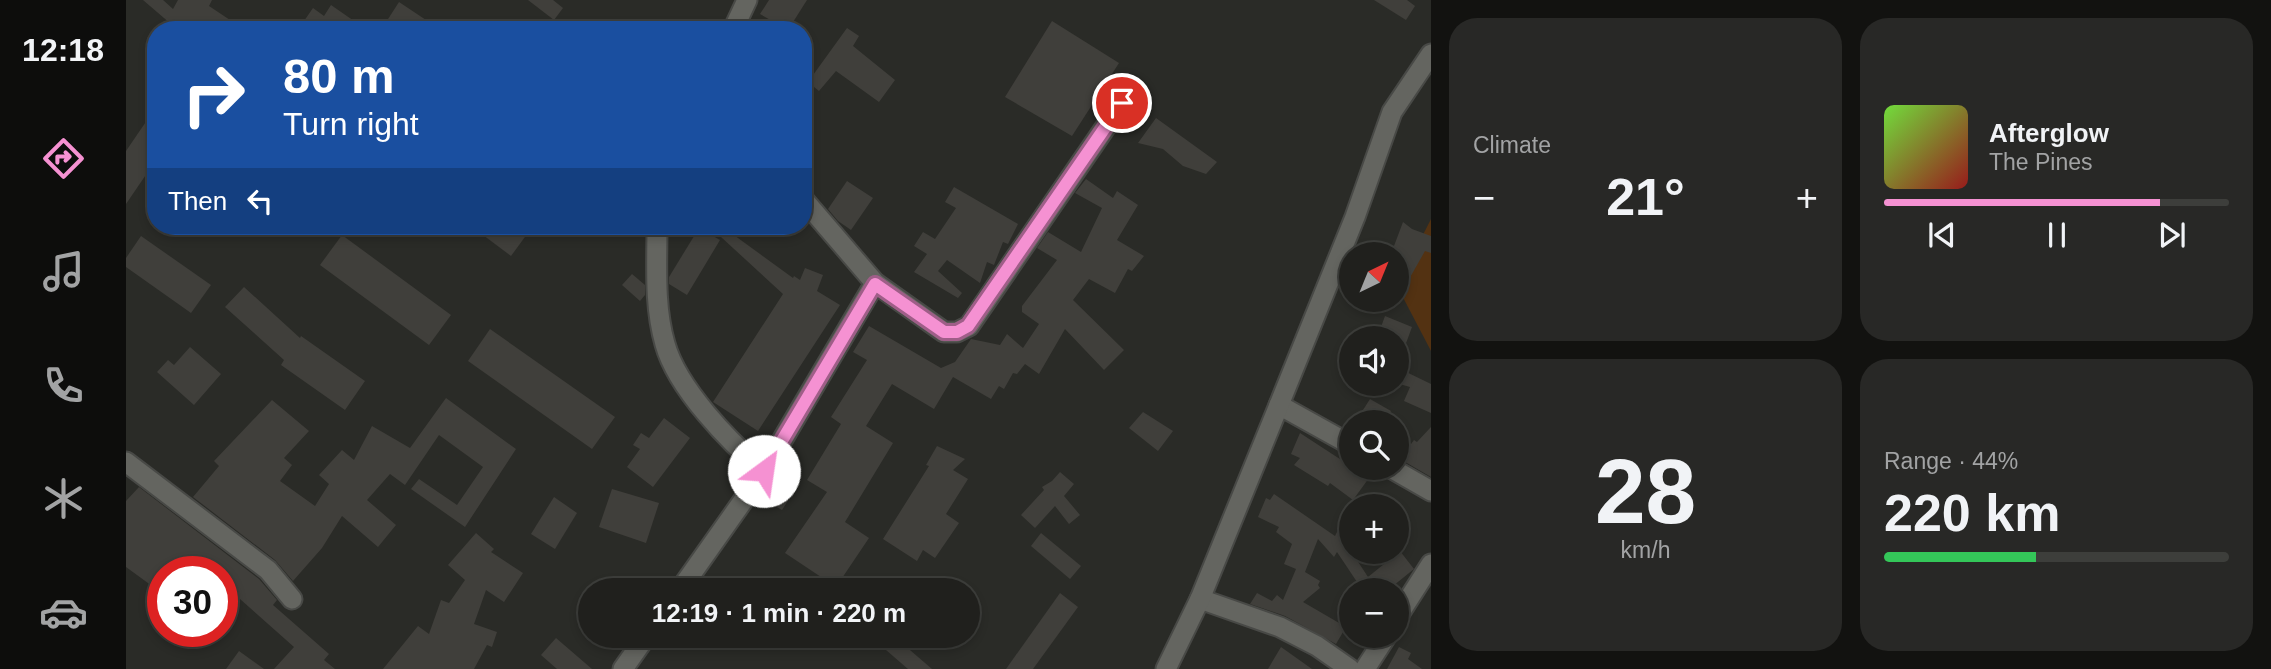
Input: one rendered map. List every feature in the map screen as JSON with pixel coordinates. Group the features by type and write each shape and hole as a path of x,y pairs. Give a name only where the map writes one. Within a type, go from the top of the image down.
{"street":[{"path":"737,21 747,0"},
{"path":"1166,669 1200,599 1279,405 1355,217 1392,112 1431,54"},
{"path":"812,210 875,284 944,332 957,332 968,326 1122,103"},
{"path":"657,235 656,299 665,346 690,394 740,451 764,471"},
{"path":"688,578 764,471 875,284"},
{"path":"1279,405 1339,439"},
{"path":"126,462 259,563 292,598"},
{"path":"1409,478 1431,491"},
{"path":"1409,599 1431,564"},
{"path":"1200,599 1280,627 1317,646 1350,669"},
{"path":"623,669 638,648"},
{"path":"1366,669 1379,648"}],"shaded area":[{"path":"1431,219 1431,351 1409,309 1409,262"}],"building":[{"path":"143,0 163,0 173,9 178,0 212,0 209,6 232,21 168,21"},
{"path":"528,0 553,0 563,8 554,20"},
{"path":"769,0 807,0 794,21 772,21 760,14"},
{"path":"1374,0 1407,0 1415,6 1406,20"},
{"path":"399,2 428,21 387,21"},
{"path":"331,5 354,21 304,21 313,8 324,16"},
{"path":"1052,21 1119,63 1072,136 1005,97"},
{"path":"847,28 859,36 853,46 895,80 879,102 836,71 819,91 812,85 812,76"},
{"path":"1156,118 1217,162 1206,174 1183,166 1163,149 1138,143"},
{"path":"147,120 147,173 126,204 126,151"},
{"path":"1086,179 1113,198 1117,191 1138,205 1117,240 1144,256 1132,271 1128,269 1115,293 1089,279 1073,300 1124,350 1104,370 1065,329 1039,374 1025,364 1017,374 1013,373 1004,389 999,386 991,399 953,377 934,409 892,384 866,426 893,443 845,522 869,538 842,578 822,578 785,553 827,492 807,480 841,424 831,417 867,360 853,352 869,326 941,368 955,362 971,339 1000,345 1007,334 1023,348 1039,324 1022,312 1022,306 1057,260 1037,248 1048,232 1081,252 1102,208 1075,193"},
{"path":"847,181 873,198 851,230 838,221 828,209"},
{"path":"954,187 1018,224 1008,244 1003,242 994,265 987,262 980,283 947,260 938,271 962,293 958,298 914,272 927,254 914,246 923,232 935,239 956,208 945,202"},
{"path":"1403,222 1412,229 1431,236 1431,253 1425,251 1409,279 1409,242 1396,242"},
{"path":"342,235 451,315 429,345 320,265"},
{"path":"483,235 526,235 511,256"},
{"path":"695,235 711,235 720,240 687,295 669,284 669,277"},
{"path":"734,235 793,278 794,276 800,280 805,268 823,275 817,291 840,305 758,431 713,402 783,294 721,237"},
{"path":"141,236 211,285 191,313 126,267 126,258"},
{"path":"632,274 645,285 645,295 640,301 622,285"},
{"path":"244,287 300,338 301,336 365,381 345,410 281,365 284,360 225,307"},
{"path":"1385,316 1412,327 1409,335 1409,326 1381,326"},
{"path":"490,329 615,417 592,449 468,361"},
{"path":"190,347 221,374 194,405 157,372 168,360 174,365"},
{"path":"1409,373 1431,384 1431,413 1404,401 1409,396"},
{"path":"446,398 516,449 465,527 411,489 419,479 457,505 483,467 439,435 405,485 390,474 367,500 396,525 378,547 342,516 322,548 293,581 275,560 193,497 219,466 214,461 272,400 309,431 284,458 292,465 280,481 315,506 329,484 319,475 342,450 354,460 372,426 410,448"},
{"path":"1370,399 1389,410 1363,410"},
{"path":"1143,412 1173,431 1158,451 1129,428"},
{"path":"664,418 690,438 653,487 627,467 640,449 633,445 641,433 649,438"},
{"path":"1431,427 1431,477 1409,464 1409,447 1414,440 1417,442"},
{"path":"1300,433 1339,458 1339,480 1368,480 1357,494 1345,494 1330,483 1328,486 1294,465 1300,458 1291,454"},
{"path":"937,446 965,459 953,470 968,479 946,514 959,523 935,558 923,550 917,561 883,539 929,466 926,465"},
{"path":"1060,472 1074,484 1064,496 1080,515 1069,524 1055,506 1035,528 1021,515 1044,490 1042,487"},
{"path":"139,487 229,556 147,556 147,582 126,567 126,501"},
{"path":"612,489 659,503 646,543 599,527"},
{"path":"775,490 789,499 782,510 768,502"},
{"path":"1274,494 1335,536 1339,528 1339,555 1337,552 1334,557 1318,539 1305,572 1320,581 1320,588 1303,602 1339,623 1339,639 1336,644 1285,616 1250,604 1257,593 1272,601 1277,595 1283,600 1296,569 1284,564 1292,544 1276,532 1279,527 1258,517 1266,498 1270,500"},
{"path":"554,497 577,513 555,549 531,534"},
{"path":"476,533 494,549 491,552 523,573 504,602 486,590 474,624 497,632 492,647 487,645 474,669 383,669 418,626 429,634 441,600 449,603 465,580 448,565"},
{"path":"1041,533 1081,566 1070,579 1031,546"},
{"path":"238,563 259,579 277,600 273,605 329,654 324,660 335,669 274,669 294,647 240,599 238,601"},
{"path":"1409,563 1414,569 1403,578 1354,578 1345,564 1360,564 1368,577 1384,564"},
{"path":"1060,593 1078,607 1033,669 1006,669"},
{"path":"556,638 592,669 557,669 541,655"},
{"path":"1281,647 1312,669 1268,669"},
{"path":"908,648 932,669 908,669 886,650"},
{"path":"1398,648 1401,648 1411,653 1408,659 1422,669 1387,669"},
{"path":"239,651 264,669 226,669"}],"route":[{"path":"764,471 875,284 944,332 957,332 968,326 1122,103"}]}
